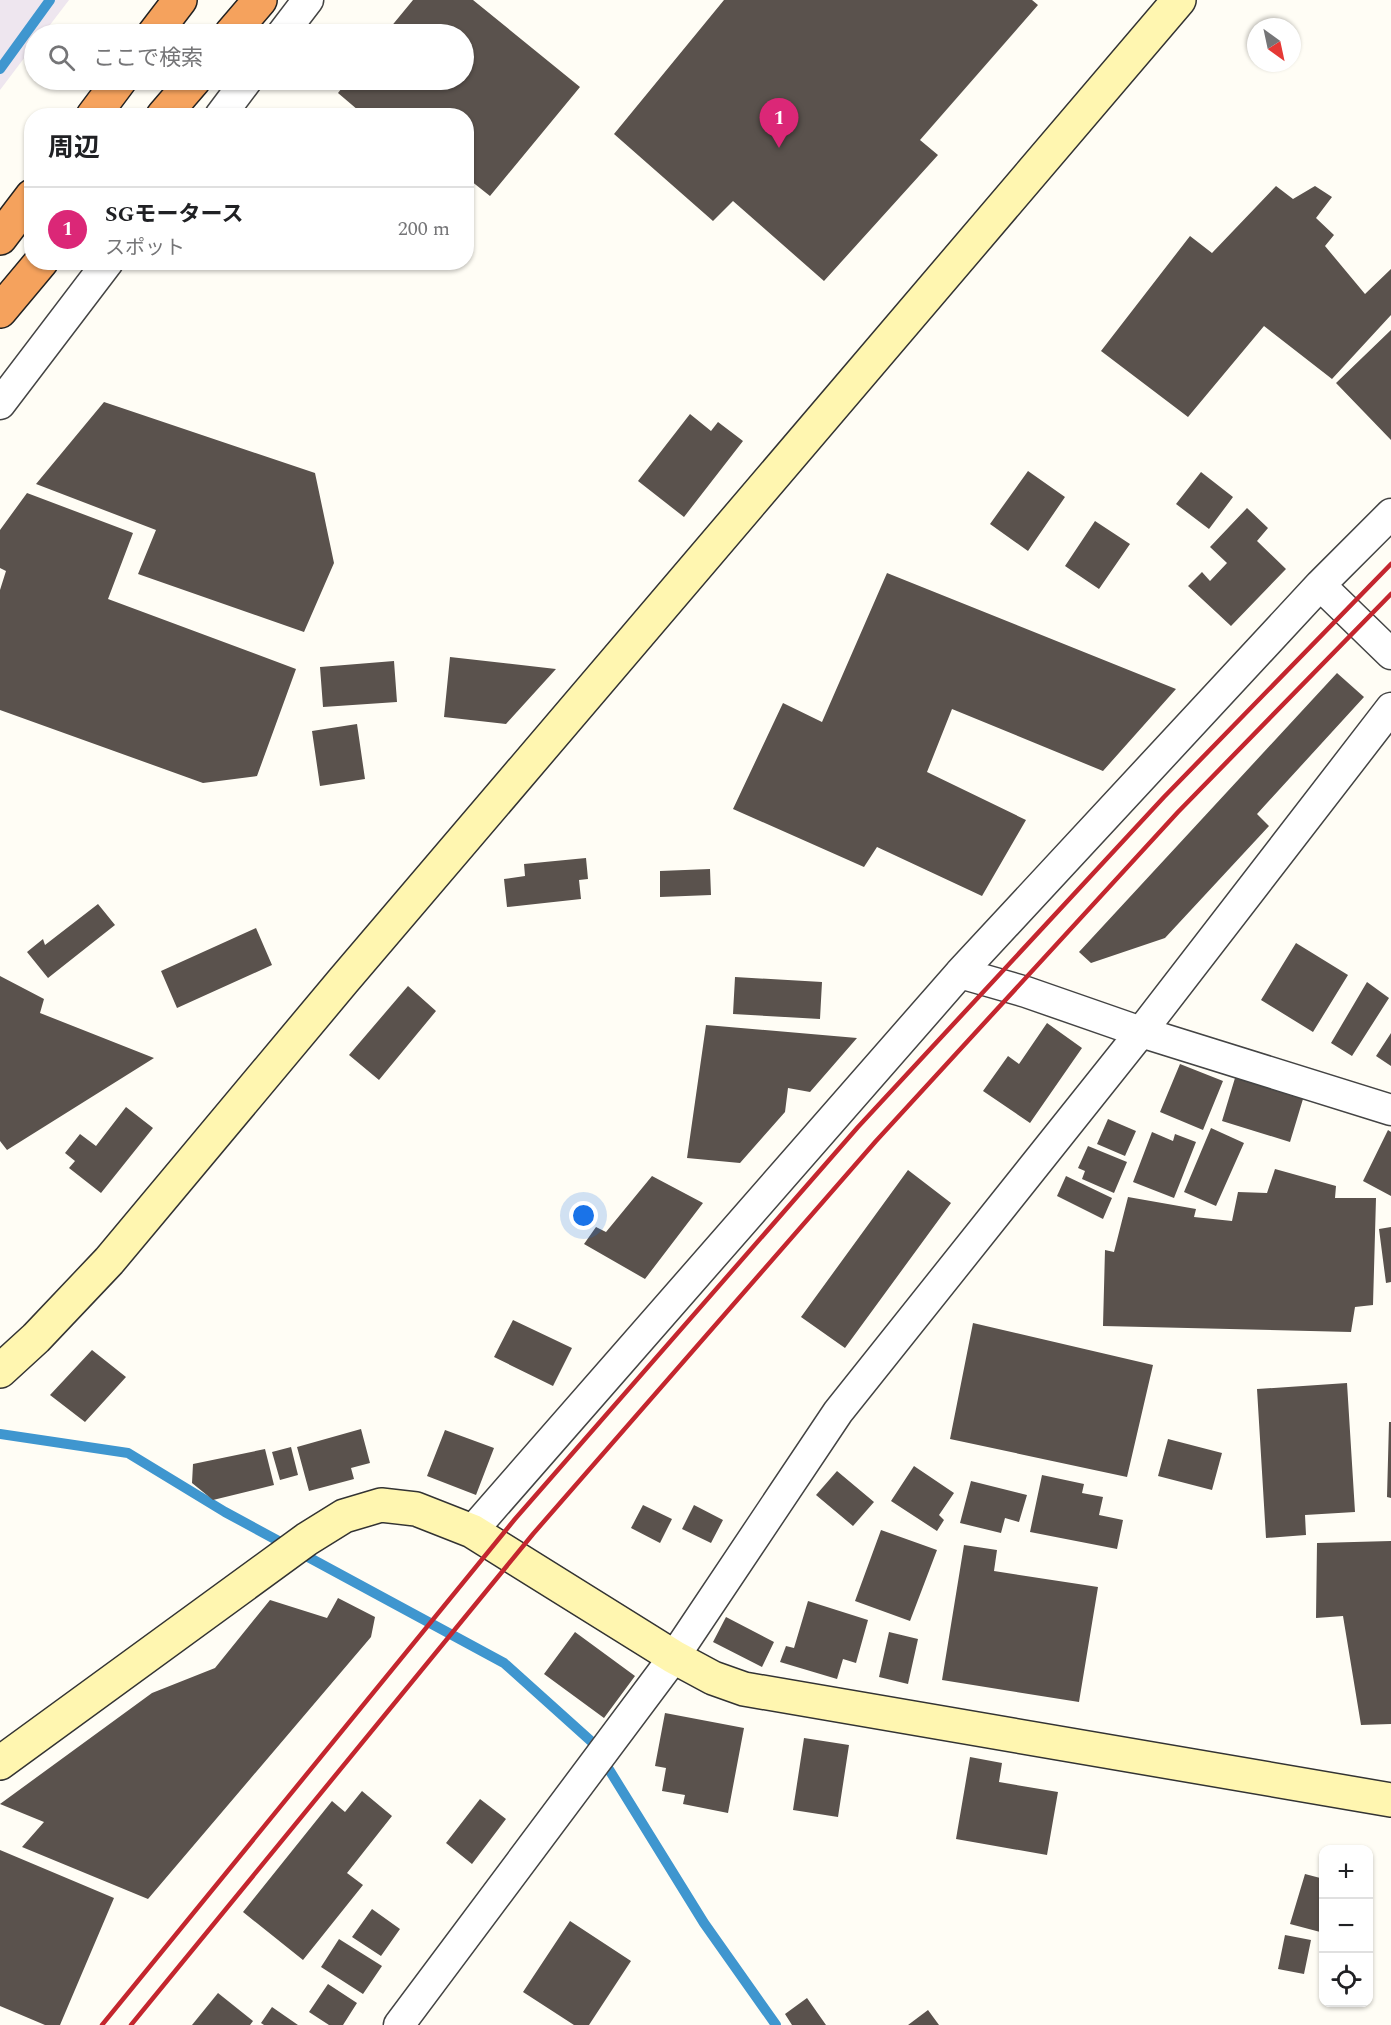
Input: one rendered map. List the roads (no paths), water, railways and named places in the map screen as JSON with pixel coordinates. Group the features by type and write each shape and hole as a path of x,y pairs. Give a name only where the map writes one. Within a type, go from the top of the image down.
{"highway":[{"path":"162,24 180,0"},
{"path":"240,24 260,0"},
{"path":"99,108 112,90"},
{"path":"171,108 186,90"},
{"path":"0,238 24,206"},
{"path":"0,311 34,270"}],"street":[{"path":"290,24 308,0"},
{"path":"0,1371 36,1338 109,1261 351,972 1179,0"},
{"path":"226,108 240,90"},
{"path":"1,401 102,270"},
{"path":"472,1531 960,973 1320,585 1391,514"},
{"path":"1320,585 1391,654"},
{"path":"413,2020 593,1765 614,1740 674,1657 838,1412 1140,1032 1391,708"},
{"path":"960,973 1026,992 1140,1032 1391,1110"},
{"path":"0,1763 307,1539 344,1516 381,1505 416,1509 472,1531 674,1657 713,1678 744,1689 1391,1800"}],"waterway":[{"path":"33,24 50,0"},
{"path":"0,69 24,36"},
{"path":"0,1434 128,1453 225,1512 504,1663 592,1742 704,1923 776,2025"}],"railway":[{"path":"102,2025 515,1519 858,1127 1164,797 1391,564"},
{"path":"131,2025 533,1534 876,1141 1178,812 1391,594"}],"place":[{"name":"SGモータース","path":"779,148"}]}
